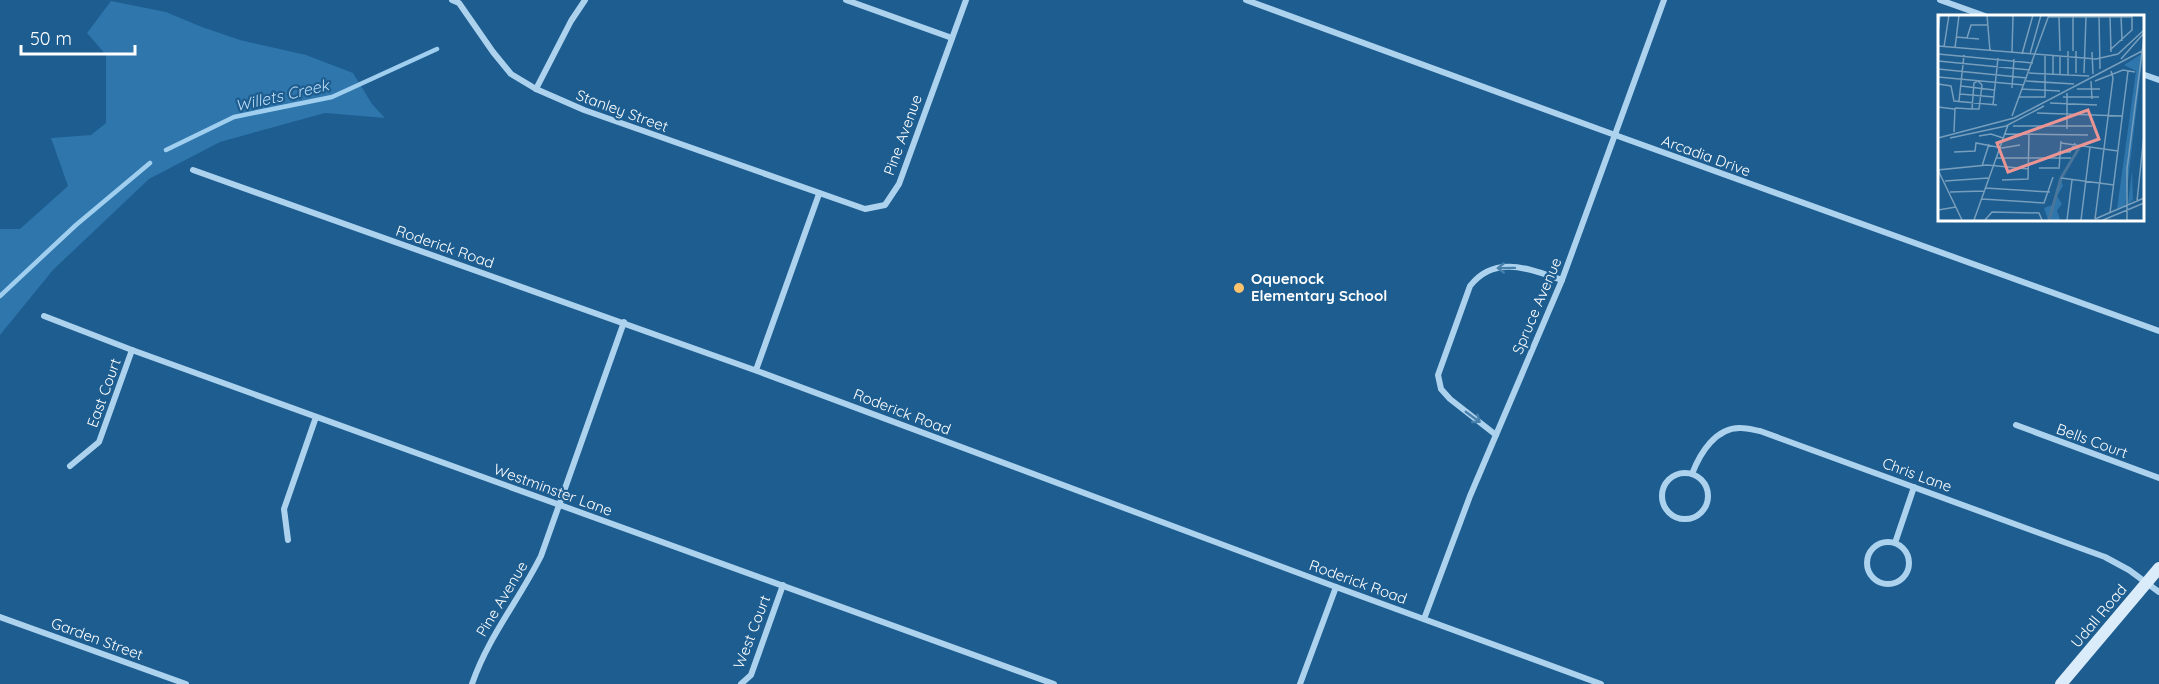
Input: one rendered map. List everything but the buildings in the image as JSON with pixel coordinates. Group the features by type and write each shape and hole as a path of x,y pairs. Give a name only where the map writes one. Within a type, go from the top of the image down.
{"main road":[{"name":"Udall Road","path":"2061,684 2159,568"}],"street":[{"name":"Stanley Street","path":"452,0 459,3 511,74 536,89 584,110 819,194"},
{"path":"536,89 571,21 585,0"},
{"path":"846,0 952,38"},
{"name":"Pine Avenue","path":"819,194 865,209 885,205 898,184 966,0"},
{"name":"Arcadia Drive","path":"1246,0 2159,331"},
{"name":"Spruce Avenue","path":"1424,619 1496,435 1562,280 1664,0"},
{"path":"1940,0 1982,15"},
{"path":"2144,75 2159,80"},
{"name":"Roderick Road","path":"193,170 756,370 1601,684"},
{"path":"756,370 819,194"},
{"path":"1496,435 1450,399 1441,388 1438,375 1470,286 1477,277 1501,266 1510,266 1562,280"},
{"name":"Westminster Lane","path":"44,316 559,506 1054,684"},
{"name":"Pine Avenue","path":"472,684 494,634 527,584 541,556 624,322"},
{"name":"East Court","path":"70,466 99,442 132,350"},
{"path":"288,540 284,509 316,417"},
{"name":"Bells Court","path":"2016,425 2159,478"},
{"name":"Chris Lane","path":"1692,474 1707,446 1721,433 1740,428 1760,432 2105,557 2159,592"},
{"path":"1683,472 1692,474 1700,478 1706,486 1707,503 1703,512 1696,517 1678,518 1664,507 1661,498 1662,489 1674,475 1683,472"},
{"path":"1895,543 1914,487"},
{"path":"1895,543 1907,554 1908,570 1897,582 1881,583 1869,572 1866,564 1868,556 1878,544 1895,543"},
{"name":"West Court","path":"741,684 752,675 783,585"},
{"path":"1300,684 1335,587"},
{"name":"Garden Street","path":"0,617 186,684"}],"shaded area":[{"path":"111,1 166,12 240,40 306,55 353,73 372,104 385,118 325,113 220,142 149,179 53,270 0,335 0,229 20,229 68,186 51,138 91,135 106,123 106,55 87,33"}],"waterway":[{"name":"Willets Creek","path":"166,150 234,117 332,97 437,49"},
{"name":"Willets Creek","path":"0,296 76,225 150,163"}],"place":[{"name":"Oquenock Elementary School","path":"1239,288"}]}
